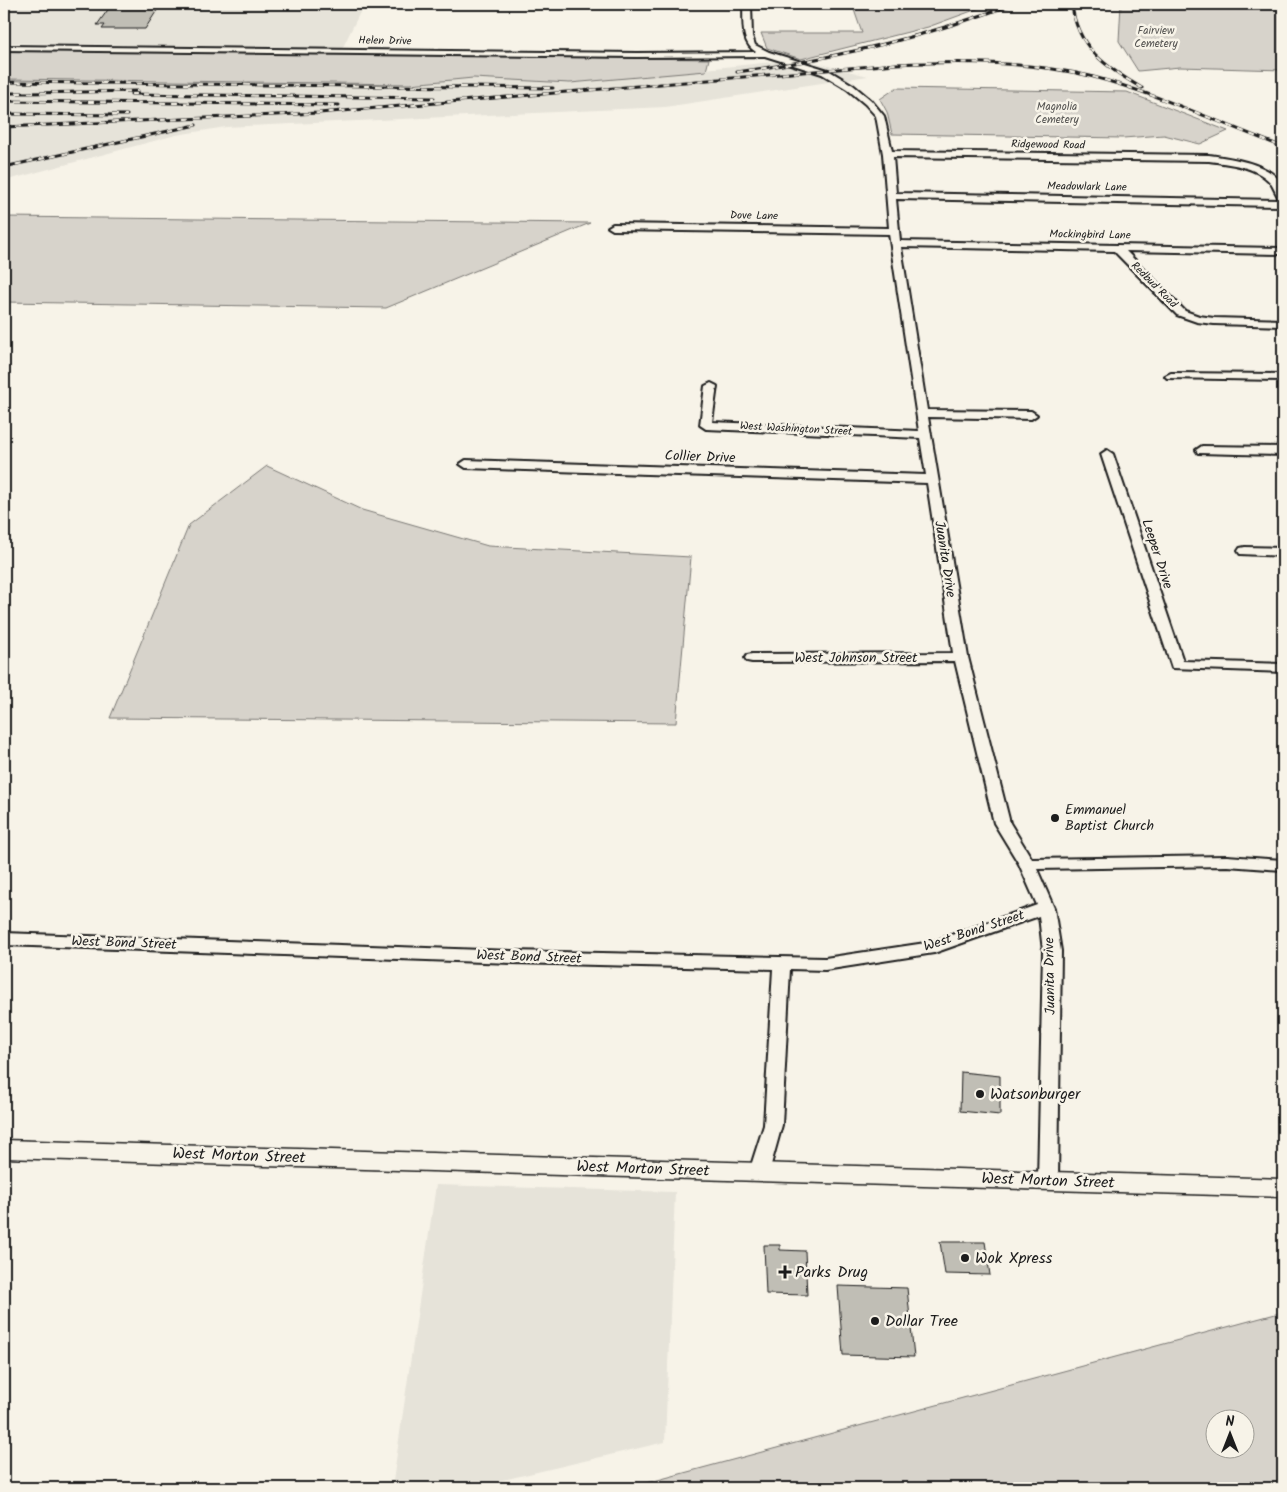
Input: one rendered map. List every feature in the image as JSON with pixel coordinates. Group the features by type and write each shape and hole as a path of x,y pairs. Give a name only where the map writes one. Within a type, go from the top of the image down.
{"main road":[{"name":"West Morton Street","path":"4,1149 1283,1188"}],"street":[{"name":"Juanita Drive","path":"747,4 748,28 752,46 766,54 825,72 862,96 876,109 880,116 888,154 895,238 961,658 1002,824 1027,864 1046,908 1052,952 1048,1181"},
{"name":"Helen Drive","path":"4,48 637,55 766,54"},
{"name":"Ridgewood Road","path":"888,154 1209,158 1234,162 1261,171 1272,179 1283,198"},
{"name":"Meadowlark Lane","path":"891,196 1283,203"},
{"name":"Dove Lane","path":"613,227 895,238"},
{"name":"Mockingbird Lane","path":"895,238 1117,248 1283,251"},
{"name":"Redbud Road","path":"1117,248 1181,314 1197,319 1214,321 1283,322"},
{"path":"1171,376 1283,377"},
{"name":"West Washington Street","path":"711,386 706,425 925,434"},
{"path":"923,413 1031,415"},
{"path":"1202,450 1283,451"},
{"name":"Leeper Drive","path":"1107,454 1177,665 1283,668"},
{"name":"Collier Drive","path":"466,464 932,479"},
{"path":"1245,551 1283,552"},
{"name":"West Johnson Street","path":"752,658 961,658"},
{"path":"1027,864 1227,861 1283,865"},
{"name":"West Bond Street","path":"4,939 512,957 825,964 934,947 1046,908"},
{"path":"759,1172 773,1125 782,963"}],"shaded area":[{"path":"4,4 364,4 342,49 4,43"},
{"path":"801,59 868,76 665,107 226,127 176,135 4,181 4,79 410,84 473,78 570,83"},
{"path":"436,1185 675,1192 665,1442 469,1488 392,1488"}],"green space":[{"path":"852,4 991,4 928,27 801,59 767,48 761,33 862,33"},
{"name":"Fairview Cemetery","path":"1121,4 1283,4 1283,70 1180,67 1138,71 1119,41"},
{"path":"4,50 709,59 706,71 570,83 473,78 410,84 4,79"},
{"name":"Magnolia Cemetery","path":"896,88 1127,92 1228,131 1200,144 1164,135 1123,138 892,134 887,112 880,99"},
{"path":"4,217 590,223 386,308 4,302"},
{"path":"267,466 362,510 488,546 691,557 676,723 110,718 189,525"},
{"path":"1283,1312 1283,1488 628,1488"}],"building":[{"path":"112,4 161,4 145,29 102,29 105,25 97,25"},
{"name":"Watsonburger","path":"961,1072 1000,1076 1000,1115 960,1111"},
{"name":"Wok Xpress","path":"940,1242 985,1242 990,1275 945,1274"},
{"name":"Parks Drug","path":"764,1245 780,1245 780,1250 805,1251 807,1295 766,1294"},
{"name":"Dollar Tree","path":"838,1286 907,1288 914,1357 843,1355"}],"railway":[{"path":"737,72 808,61 877,46 945,27 1013,4"},
{"path":"1072,4 1080,32 1095,55 1142,88"},
{"path":"4,127 319,113 896,64 945,62 1042,67 1090,76 1139,91 1283,147"},
{"path":"4,82 553,88"},
{"path":"28,93 138,91"},
{"path":"4,93 28,93"},
{"path":"28,93 34,93"},
{"path":"131,94 434,98"},
{"path":"4,101 339,105"},
{"path":"4,114 127,115"},
{"path":"4,167 196,125"}],"place":[{"name":"Emmanuel Baptist Church","path":"1055,818"},
{"name":"Watsonburger","path":"980,1094"},
{"name":"Wok Xpress","path":"965,1258"},
{"name":"Parks Drug","path":"785,1272"},
{"name":"Dollar Tree","path":"875,1321"}]}
